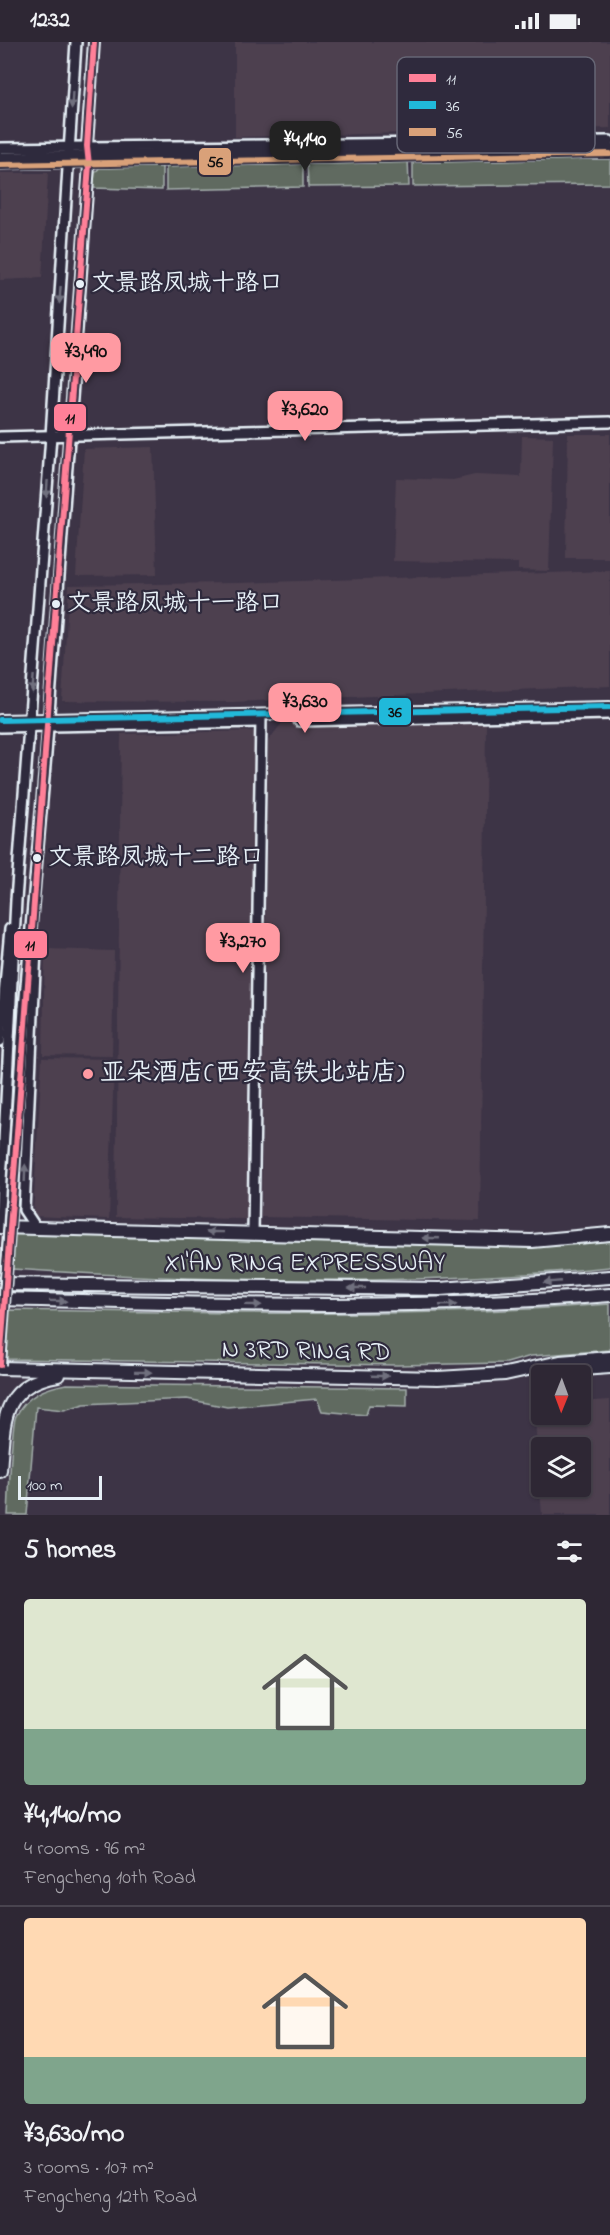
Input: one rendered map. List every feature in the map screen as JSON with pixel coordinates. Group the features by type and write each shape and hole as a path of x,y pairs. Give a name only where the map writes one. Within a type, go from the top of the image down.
{"highway":[{"path":"0,1227 532,1241 610,1234"},
{"path":"487,1239 610,1227"},
{"path":"0,1277 159,1286"},
{"name":"XI'AN RING EXPRESSWAY","path":"0,1284 440,1289 610,1277"},
{"name":"XI'AN RING EXPRESSWAY","path":"0,1299 302,1306 428,1306 610,1295"},
{"name":"N 3RD RING RD","path":"0,1366 84,1371 438,1378 505,1374 560,1362 610,1358"},
{"path":"505,1374 610,1367"},
{"path":"0,1471 4,1417 21,1388 33,1380 84,1371"}],"main road":[{"path":"0,1221 16,900 51,436 76,42"},
{"path":"0,1366 24,1009 69,436 94,42"},
{"path":"595,141 610,141"},
{"path":"0,157 397,147"},
{"path":"595,147 610,147"},
{"path":"0,148 70,156"},
{"path":"88,155 397,150"},
{"path":"0,437 610,422"},
{"path":"261,718 610,707"},
{"path":"0,727 48,722 610,714"},
{"path":"253,1233 261,718"},
{"path":"0,720 30,723"},
{"path":"0,1041 8,940 16,900"},
{"path":"32,911 36,949 24,1210 36,1228"}],"street":[{"path":"88,155 610,154"},
{"path":"0,165 70,156"}],"shaded area":[{"path":"235,42 610,42 610,128 595,128 595,57 397,57 397,133 235,137"},
{"path":"0,173 48,173 42,278 0,280"},
{"path":"568,434 610,434 610,558 566,558"},
{"path":"522,436 553,437 549,571 518,570 518,563 393,561 396,478 453,480 475,475 521,477"},
{"path":"153,447 157,575 76,576 84,449"},
{"path":"610,571 610,686 232,702 62,701 69,585 238,583"},
{"path":"486,722 480,1221 261,1217 268,741 282,723"},
{"path":"256,731 247,1219 116,1217 121,734"},
{"path":"45,949 114,951 112,1056 43,1055"},
{"path":"42,1058 114,1059 109,1219 33,1216"},
{"path":"610,1400 610,1515 542,1515 541,1497 591,1497 591,1437 536,1437 535,1425 591,1425 591,1401"}],"green space":[{"path":"610,155 610,184 413,186 413,159"},
{"path":"408,158 409,186 308,187 307,159"},
{"path":"303,159 303,187 166,190 166,162"},
{"path":"162,162 162,190 93,188 95,173 100,167"},
{"path":"14,1232 344,1238 610,1235 610,1267 461,1278 386,1280 161,1277 12,1269"},
{"path":"610,1304 610,1350 531,1356 507,1363 397,1365 6,1359 7,1310 384,1313 460,1312"},
{"path":"66,1384 407,1388 407,1406 369,1405 366,1415 322,1411 317,1399 227,1407 187,1399 84,1404 64,1410 36,1407 27,1515 8,1515 16,1416 20,1409 37,1394"}],"transit line":[{"name":"11","path":"0,1365 89,165 87,146 94,42"},
{"name":"56","path":"0,165 610,154"},
{"name":"36","path":"0,720 610,707"}],"place":[{"name":"文景路凤城十路口","path":"80,284"},
{"name":"文景路凤城十一路口","path":"56,604"},
{"name":"文景路凤城十二路口","path":"37,858"},
{"name":"亚朵酒店(西安高铁北站店)","path":"88,1074"}]}
